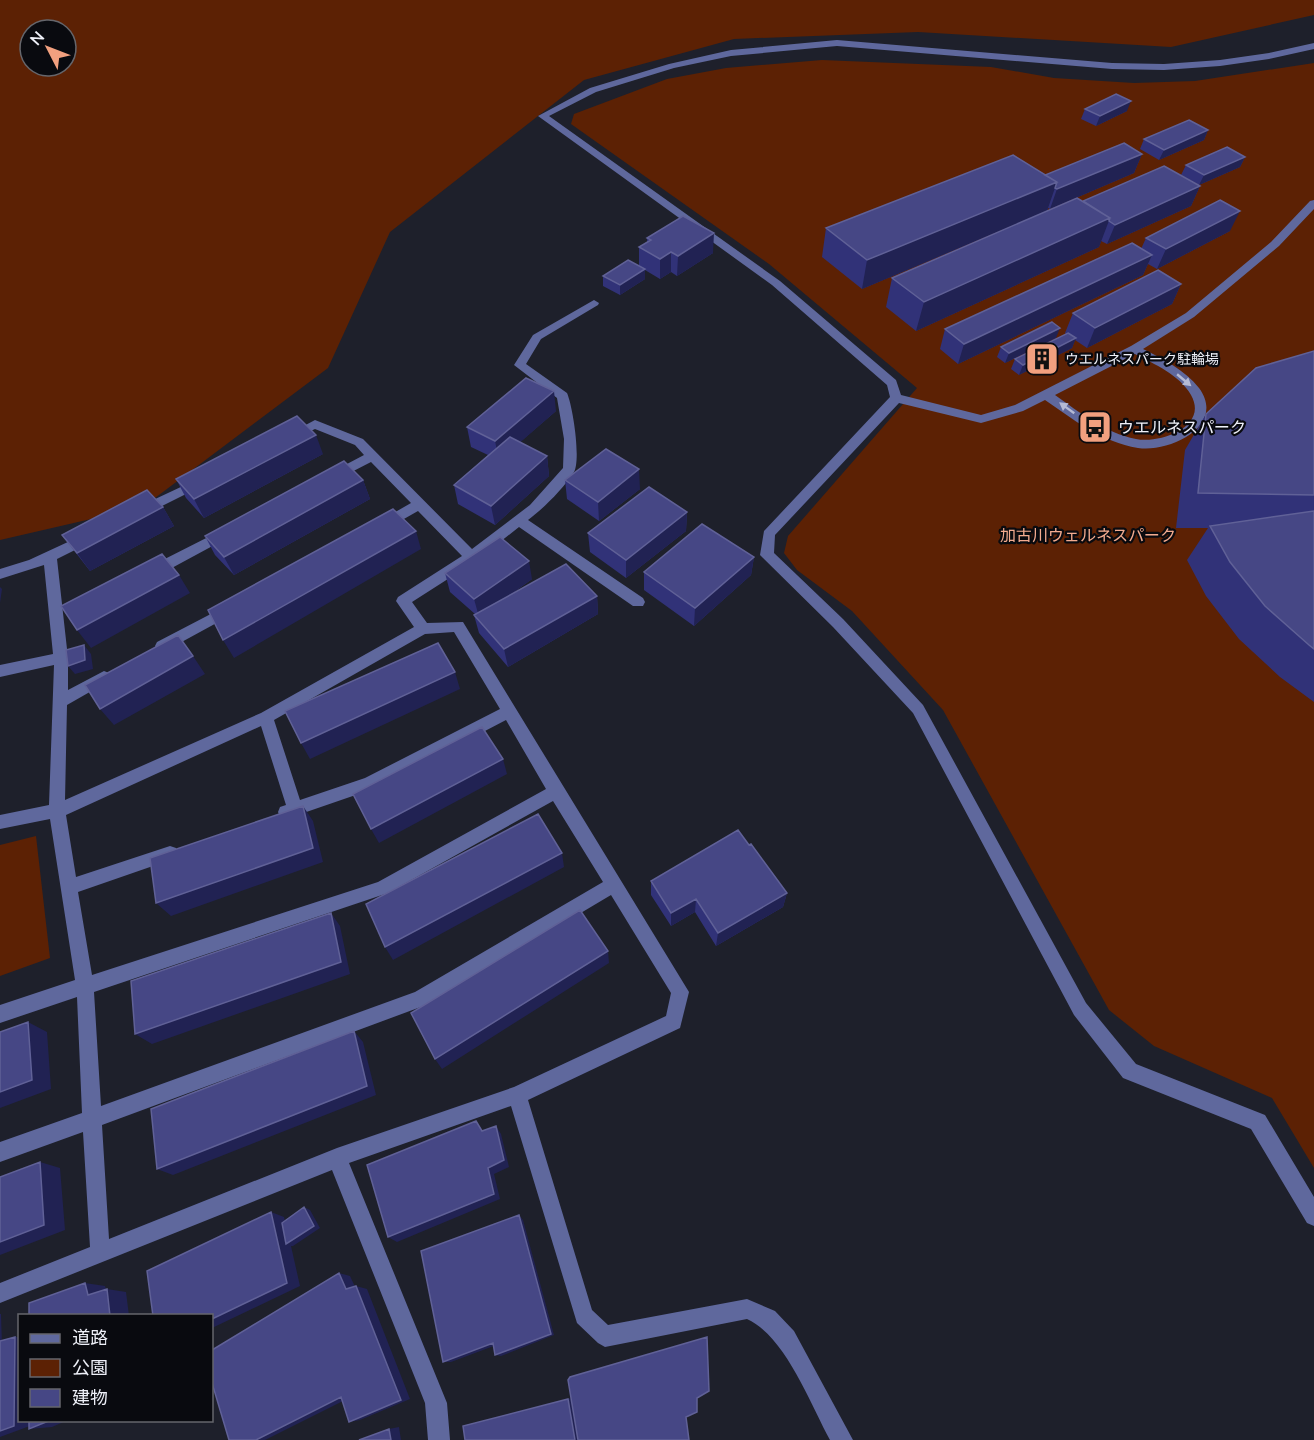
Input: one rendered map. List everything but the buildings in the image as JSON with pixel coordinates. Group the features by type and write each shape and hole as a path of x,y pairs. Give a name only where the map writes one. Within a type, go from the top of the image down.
{"street":[{"path":"896,398 891,383 776,283 543,116 593,90 672,66 731,53 837,43 1112,66 1164,67 1239,60 1314,46"},
{"path":"896,398 981,419 1019,408 1047,395 1135,349 1190,315 1275,244 1314,203"},
{"path":"423,629 403,601 471,557 535,508 569,469 570,439 563,396 520,365 537,337 594,303"},
{"path":"1047,395 1084,421 1124,440 1155,445 1185,435 1194,426 1199,414 1201,405 1199,396 1186,381 1135,349"},
{"path":"896,398 769,534 767,555 838,623 918,709 1080,1009 1130,1071 1258,1122 1314,1216"},
{"path":"283,440 315,424 359,442 471,557"},
{"path":"320,483 372,456"},
{"path":"124,520 209,477"},
{"path":"368,533 420,504"},
{"path":"519,520 638,602"},
{"path":"141,578 236,528"},
{"path":"0,574 50,557 103,531"},
{"path":"50,557 63,620 57,811 85,986 100,1253"},
{"path":"152,651 245,600"},
{"path":"0,822 57,811 266,717 423,629 458,626 680,992 674,1022 517,1095 337,1158 0,1293"},
{"path":"0,671 61,658"},
{"path":"60,702 122,668"},
{"path":"273,817 370,783 510,711"},
{"path":"266,717 295,809"},
{"path":"0,1014 382,888 556,791"},
{"path":"69,887 182,848"},
{"path":"0,1152 420,999 614,884"},
{"path":"517,1095 584,1316 605,1336 747,1309 768,1318 788,1338 842,1440"},
{"path":"337,1158 436,1403 439,1440"}],"green space":[{"path":"0,0 1314,0 1314,15 1171,47 918,32 734,39 584,80 390,232 328,368 143,507 0,540"},
{"name":"加古川ウェルネスパーク","path":"822,60 991,67 1054,78 1134,83 1195,81 1314,63 1314,1168 1272,1098 1154,1046 1109,1010 943,710 852,611 797,570 784,553 788,536 917,388 769,264 571,124 574,114 667,79 726,68"},
{"path":"36,836 50,958 0,976 0,845"}],"place":[{"name":"ウエルネスパーク駐輪場","path":"1042,359"},
{"name":"ウエルネスパーク","path":"1095,427"}]}
